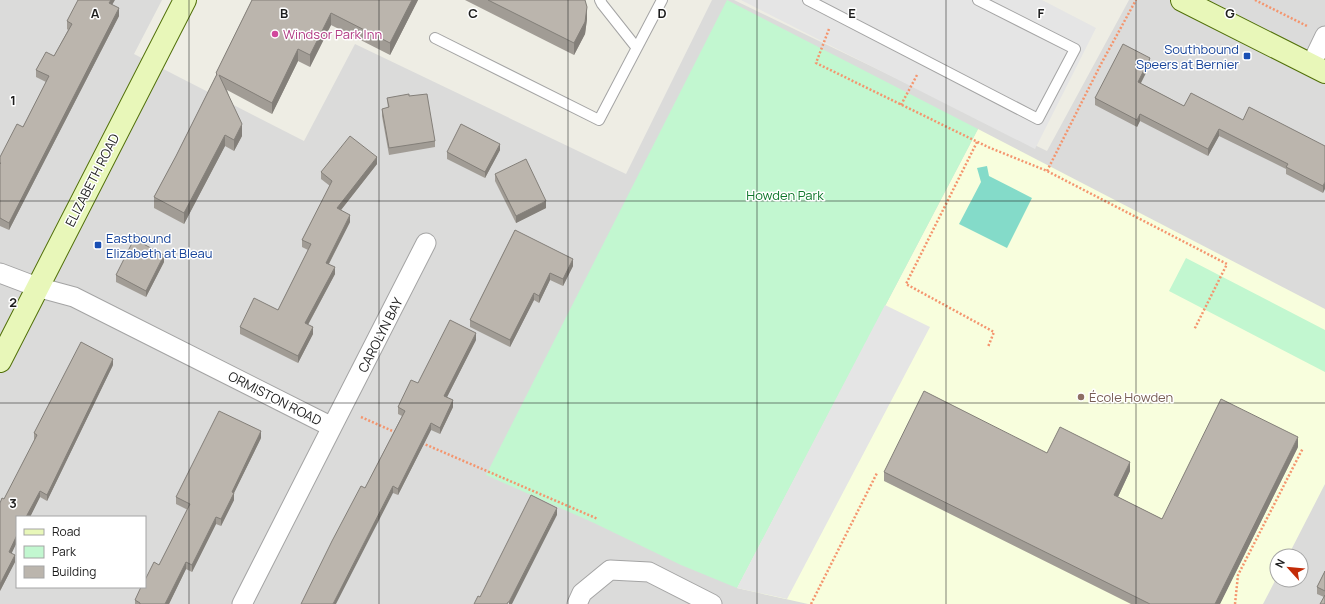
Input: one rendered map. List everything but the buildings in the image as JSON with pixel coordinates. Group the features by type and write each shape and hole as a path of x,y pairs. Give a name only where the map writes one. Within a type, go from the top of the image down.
{"street":[{"name":"ELIZABETH ROAD","path":"0,361 185,0"},
{"path":"1182,0 1318,68 1325,36"},
{"name":"CAROLYN BAY","path":"332,427 426,243"},
{"name":"ORMISTON ROAD","path":"0,273 37,287 74,297 332,427 242,604"},
{"path":"577,604 582,593 610,570 649,572 712,604"}],"lane":[{"path":"600,0 636,47"},
{"path":"435,38 599,120 662,0"},
{"path":"808,0 1038,119 1075,49 978,0"}],"path":[{"path":"1047,171 1104,58 1136,0"},
{"path":"1255,0 1308,27"},
{"path":"835,14 816,63 978,142 1047,171 1227,264 1194,330"},
{"path":"901,105 925,60"},
{"path":"978,142 906,284 994,332 988,347"},
{"path":"1235,604 1238,575 1303,448"},
{"path":"811,604 877,473"}],"shaded area":[{"path":"0,0 162,0 134,54 304,141 355,44 626,174 712,0 734,0 1047,151 1129,0 1325,0 1325,604 0,604"},
{"path":"741,0 1042,0 1096,28 1035,149"},
{"name":"École Howden","path":"978,129 1325,309 1325,484 1292,548 1269,548 1269,588 1271,588 1263,604 808,604 737,588"},
{"path":"987,166 989,176 1032,198 1007,248 959,224 981,182 977,168"},
{"path":"885,305 930,327 787,599 737,588"}],"green space":[{"name":"Howden Park","path":"727,0 978,129 737,588 681,565 594,523 486,475"},
{"path":"1186,258 1325,330 1325,372 1169,291"}],"place":[{"name":"Windsor Park Inn","path":"275,34"},
{"name":"Southbound Speers at Bernier","path":"1247,56"},
{"name":"Eastbound Elizabeth at Bleau","path":"98,245"},
{"name":"École Howden","path":"1081,397"}]}
